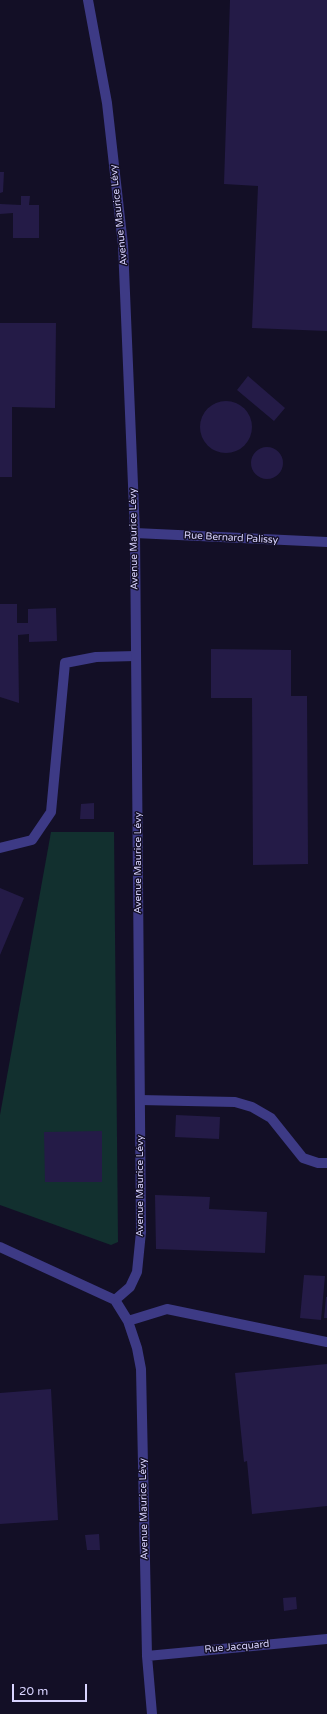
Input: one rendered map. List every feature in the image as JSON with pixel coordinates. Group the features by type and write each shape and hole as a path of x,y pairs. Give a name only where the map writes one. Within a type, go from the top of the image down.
{"street":[{"name":"Avenue Maurice Lévy","path":"88,0 107,103 123,245 135,533 141,1232 137,1272 130,1286 115,1300 128,1321 137,1348 141,1369 147,1656 152,1714"},
{"name":"Rue Bernard Palissy","path":"135,533 327,542"},
{"path":"0,848 32,840 51,812 65,663 96,657 136,656"},
{"path":"140,1100 235,1102 252,1107 271,1118 303,1158 318,1163 327,1163"},
{"path":"0,1247 115,1300"},
{"path":"128,1321 167,1309 327,1342"},
{"name":"Rue Jacquard","path":"147,1656 327,1639"}],"green space":[{"path":"51,832 114,832 118,1242 111,1245 0,1205 0,1115"}],"building":[{"path":"230,0 327,0 327,331 252,328 258,186 224,184"},
{"path":"0,172 4,172 3,192 0,193"},
{"path":"21,196 30,196 29,205 39,205 39,238 13,238 13,213 0,214 0,204 21,205"},
{"path":"0,323 56,323 55,408 12,407 12,477 0,477"},
{"path":"248,376 285,408 274,421 237,390"},
{"path":"226,401 236,403 244,409 250,417 252,427 250,437 244,445 236,451 226,453 216,451 208,445 202,437 200,427 202,417 208,409 216,403"},
{"path":"264,447 270,447 279,451 283,463 279,475 270,479 264,479 255,475 251,466 251,460 255,451"},
{"path":"0,604 17,604 17,623 28,623 28,609 56,608 57,641 29,642 29,634 18,635 19,703 0,697"},
{"path":"211,649 291,650 291,696 307,696 308,864 253,865 252,698 211,698"},
{"path":"94,803 94,819 80,819 81,804"},
{"path":"0,888 24,898 0,955"},
{"path":"176,1115 220,1117 219,1139 175,1137"},
{"path":"102,1131 102,1182 45,1182 44,1132"},
{"path":"155,1195 210,1197 209,1209 267,1212 265,1253 156,1249"},
{"path":"304,1275 325,1276 321,1320 300,1318"},
{"path":"326,1297 327,1318 324,1318"},
{"path":"327,1364 327,1506 252,1514 247,1461 244,1462 235,1373"},
{"path":"51,1389 58,1520 0,1524 0,1393"},
{"path":"99,1534 100,1550 87,1550 85,1535"},
{"path":"296,1597 297,1609 284,1611 283,1598"}]}
